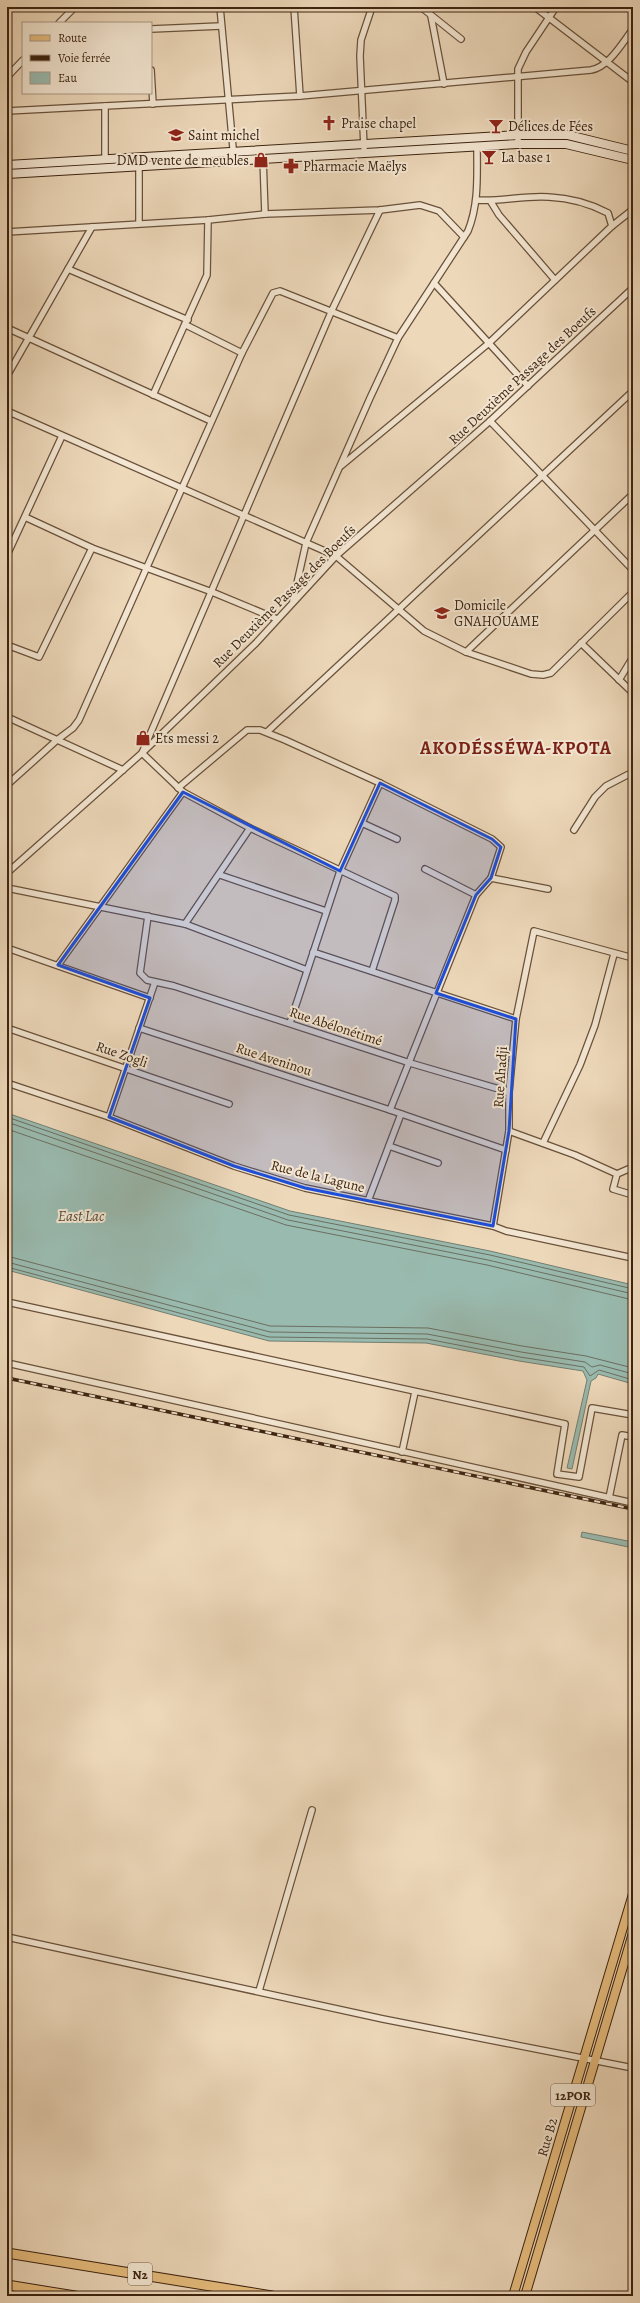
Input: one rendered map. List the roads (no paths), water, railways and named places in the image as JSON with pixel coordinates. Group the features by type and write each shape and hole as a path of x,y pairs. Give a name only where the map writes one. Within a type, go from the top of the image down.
{"highway":[{"name":"N2","path":"7,2253 272,2296"},
{"path":"7,2285 75,2296"}],"main road":[{"path":"7,174 139,166 234,156 262,158 364,148 477,146 568,135 633,150"},
{"path":"7,165 234,156 518,140 566,144 633,160"},
{"name":"Rue B2","path":"513,2296 633,1894"},
{"name":"Rue B2","path":"525,2296 633,1933"}],"street":[{"path":"60,22 75,7"},
{"path":"220,7 234,156"},
{"path":"294,7 300,96"},
{"path":"364,148 363,92 360,56 361,40 372,7"},
{"path":"421,7 461,39"},
{"path":"535,7 633,82"},
{"path":"518,140 518,77 521,62 548,17 556,7"},
{"path":"432,16 444,84"},
{"path":"152,29 221,26"},
{"path":"7,111 363,92 597,69 607,62 633,29"},
{"path":"7,77 22,61"},
{"path":"152,87 153,104"},
{"path":"105,106 105,160"},
{"path":"293,602 306,543 398,338 464,237 473,217 476,200 477,146"},
{"path":"262,158 265,214"},
{"path":"139,166 139,222"},
{"path":"476,200 491,202 548,197 589,205 608,213 612,226"},
{"path":"491,202 499,215 555,280"},
{"path":"7,232 92,227 139,222 208,220 265,214 380,210 420,205 439,211 464,237"},
{"path":"341,466 489,343 612,226 631,211 633,205"},
{"path":"372,971 395,896 250,828 181,790 142,753 332,310 380,210"},
{"path":"153,395 187,322 208,271 208,220"},
{"path":"7,376 92,227"},
{"path":"68,269 187,322 242,353"},
{"path":"434,283 528,386"},
{"name":"Rue Deuxième Passage des Boeufs","path":"7,873 142,753 256,643 276,619 336,556 490,421 633,288"},
{"path":"7,785 57,740 73,728 79,720 242,353 273,293 277,290 332,310 398,338"},
{"path":"7,328 28,339 211,422"},
{"path":"267,732 633,391"},
{"path":"7,411 336,556 424,631 466,652 531,674 543,675 551,673 633,592"},
{"path":"490,421 633,570"},
{"path":"7,555 62,436"},
{"path":"466,652 633,494"},
{"path":"25,517 92,548 212,592 276,619"},
{"path":"7,645 39,657 92,548"},
{"path":"581,643 633,694"},
{"path":"619,680 633,657"},
{"path":"7,716 123,770"},
{"path":"58,965 101,906 181,790 247,730 254,729 267,732 380,783 492,839 501,847 491,878 476,895 390,1110"},
{"path":"574,830 595,797 606,786 633,772"},
{"path":"290,1023 340,871 380,783"},
{"path":"362,824 396,839"},
{"path":"184,924 220,875 250,828"},
{"path":"425,869 476,895"},
{"path":"220,875 326,911"},
{"path":"491,878 548,889"},
{"path":"7,888 184,924 307,970"},
{"path":"109,1117 155,982 142,977 140,973 148,916"},
{"name":"Rue Ahadji","path":"493,1226 509,1131 509,1092 516,1018 534,931 614,954"},
{"path":"7,955 8,948 150,998"},
{"path":"313,952 516,1018"},
{"path":"543,1143 580,1065 590,1039 614,954 633,958"},
{"name":"Rue Abélonétimé","path":"155,982 174,986 410,1063 509,1092"},
{"name":"Rue Zogli","path":"7,1028 229,1104"},
{"name":"Rue Aveninou","path":"139,1028 390,1110 506,1150"},
{"name":"Rue de la Lagune","path":"7,1083 109,1117 234,1166 305,1188 493,1226 506,1231 633,1258"},
{"path":"368,1201 401,1114"},
{"path":"509,1131 543,1143 616,1174 633,1167"},
{"path":"389,1146 438,1163"},
{"path":"616,1174 613,1189 633,1195"},
{"path":"7,1302 565,1424 557,1474 579,1477 592,1408 633,1416"},
{"path":"7,1363 633,1503"},
{"path":"402,1452 415,1392"},
{"path":"609,1498 622,1434 633,1437"},
{"path":"259,1991 312,1810"},
{"path":"7,1937 383,2019 633,2068"}],"water":[{"name":"East Lac","path":"7,1113 290,1211 490,1251 633,1285 633,1384 598,1374 596,1378 591,1381 572,1469 567,1468 587,1380 583,1371 519,1361 426,1343 269,1341 7,1270"},
{"path":"582,1532 633,1542 633,1548 581,1537"}],"railway":[{"path":"7,1378 633,1509"}],"place":[{"name":"Praise chapel","path":"329,123"},
{"name":"Délices de Fées","path":"496,126"},
{"name":"Saint michel","path":"176,135"},
{"name":"La base 1","path":"489,157"},
{"name":"DMD vente de meubles","path":"261,160"},
{"name":"Pharmacie Maëlys","path":"291,166"},
{"name":"Domicile GNAHOUAME","path":"442,613"},
{"name":"Ets messi 2","path":"143,738"}],"district":[{"name":"AKODÉSSÉWA-KPOTA","path":"516,748"}]}
